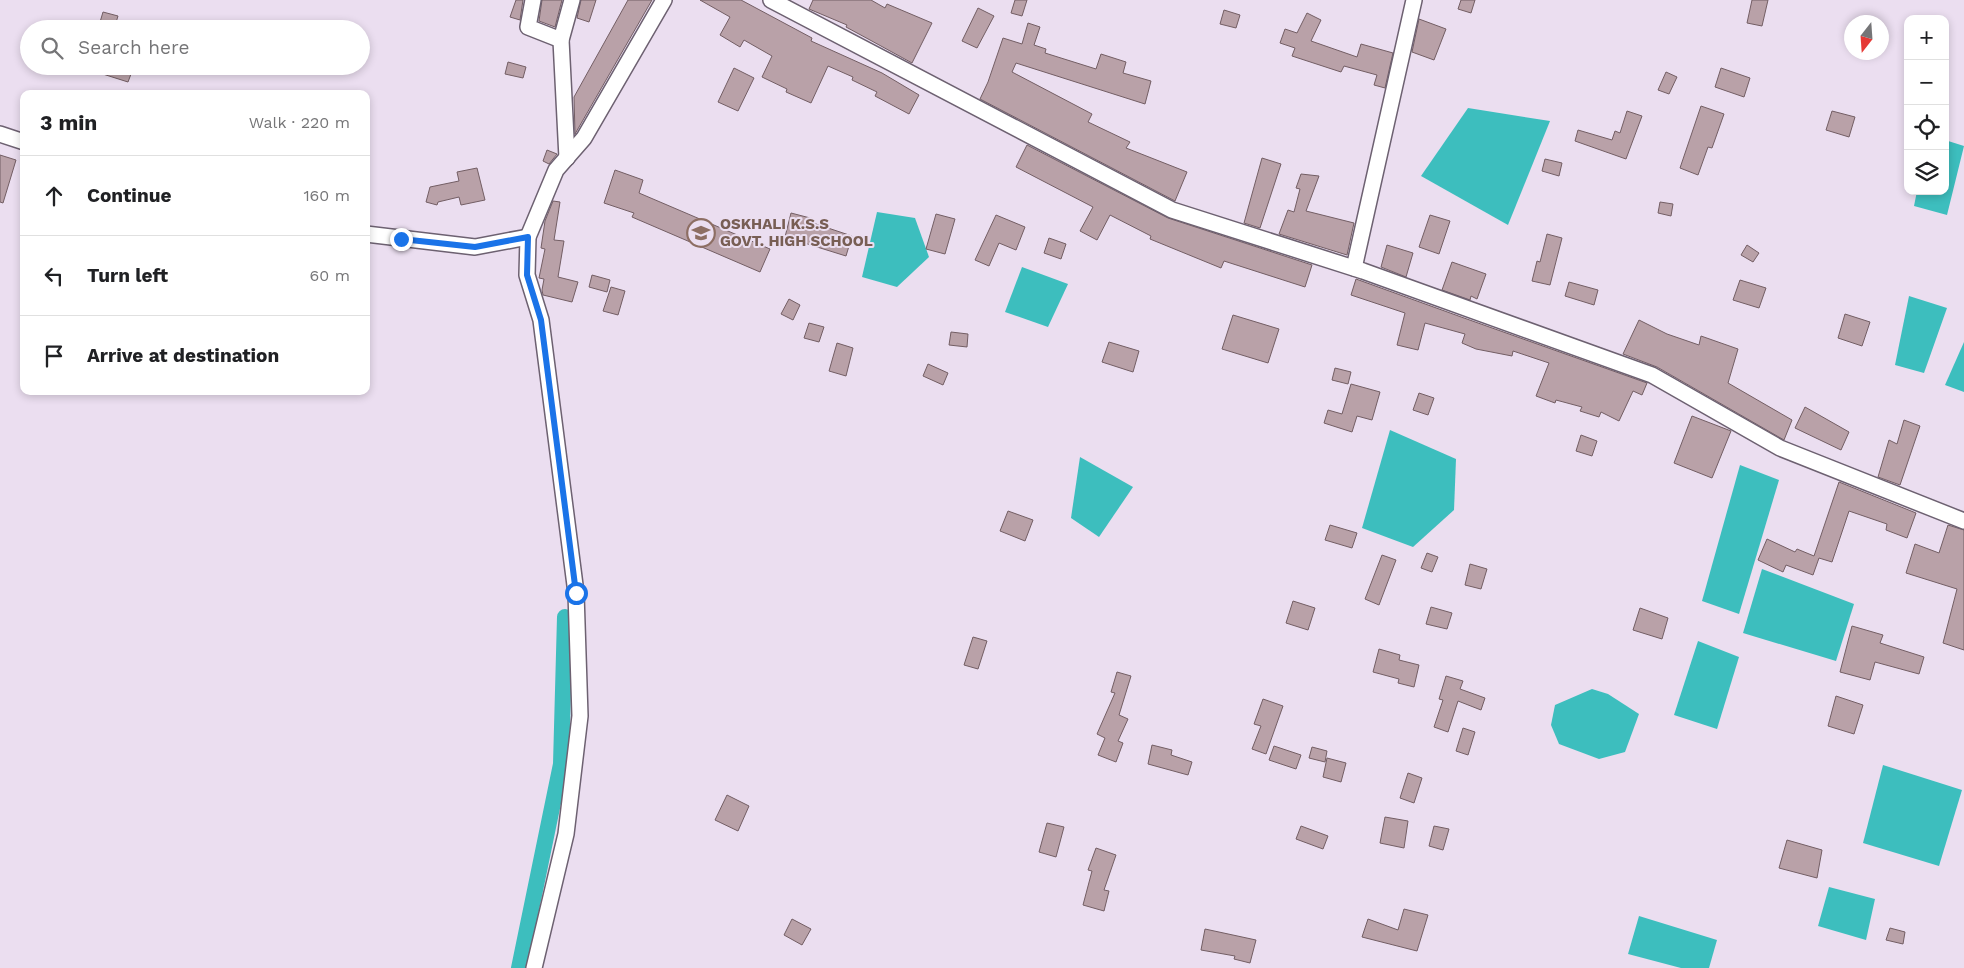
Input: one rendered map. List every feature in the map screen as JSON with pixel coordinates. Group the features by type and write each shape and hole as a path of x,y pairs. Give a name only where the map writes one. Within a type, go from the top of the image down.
{"street":[{"path":"533,0 528,26 561,40"},
{"path":"567,158 561,40 572,0"},
{"path":"534,968 566,834 580,716 576,593 541,320 527,275 528,237 556,170 584,138 664,0"},
{"path":"771,0 1172,210 1354,268 1652,375 1780,448 1964,521"},
{"path":"1354,268 1414,0"},
{"path":"0,134 20,141"},
{"path":"370,234 475,247 528,237"}],"shaded area":[{"path":"1468,108 1550,121 1508,225 1421,176"},
{"path":"1949,141 1964,146 1947,215 1914,206 1916,195 1949,195"},
{"path":"877,212 915,218 929,257 897,287 862,277"},
{"path":"1022,267 1068,284 1048,327 1005,312"},
{"path":"1909,296 1947,308 1924,373 1895,365"},
{"path":"1964,342 1964,392 1945,385"},
{"path":"1390,430 1456,459 1454,510 1413,547 1362,528"},
{"path":"1080,457 1133,487 1099,537 1071,518"},
{"path":"1740,465 1779,480 1739,614 1702,601"},
{"path":"1762,569 1854,604 1836,661 1743,633"},
{"path":"1698,641 1739,657 1717,729 1674,715"},
{"path":"1592,689 1608,694 1639,714 1625,752 1599,759 1559,744 1551,725 1555,705"},
{"path":"1883,765 1962,790 1939,866 1863,843"},
{"path":"1829,887 1875,899 1866,940 1818,926"},
{"path":"1639,916 1717,940 1709,968 1681,968 1628,954"}],"building":[{"path":"516,0 523,0 520,20 510,17"},
{"path":"542,0 562,0 555,27 539,21"},
{"path":"581,0 596,0 589,22 577,18"},
{"path":"628,0 652,0 575,134 574,97"},
{"path":"700,0 741,0 812,38 811,41 882,73 919,95 909,114 875,96 877,92 852,80 853,77 828,66 811,103 786,92 787,89 762,77 772,56 744,40 740,47 720,35 730,17"},
{"path":"813,0 871,0 885,8 887,4 932,23 912,63 846,27 847,25 809,9"},
{"path":"1015,0 1027,0 1022,16 1011,13"},
{"path":"1461,0 1475,0 1471,13 1458,9"},
{"path":"1752,0 1768,0 1762,26 1747,23"},
{"path":"978,8 994,16 977,48 962,41"},
{"path":"1224,10 1240,15 1236,28 1220,24"},
{"path":"103,12 118,16 117,20 101,20"},
{"path":"1307,13 1321,20 1311,41 1357,57 1361,44 1393,53 1385,88 1374,85 1377,75 1344,66 1341,72 1292,56 1295,48 1280,43 1285,29 1297,33"},
{"path":"1419,19 1446,29 1434,60 1412,52"},
{"path":"1028,23 1040,27 1034,45 1046,49 1045,53 1096,69 1101,54 1126,62 1123,73 1151,81 1145,104 1016,63 1012,72 1092,114 1088,122 1130,142 1126,148 1187,172 1175,201 980,99 1003,38 1022,44"},
{"path":"508,62 526,67 523,78 505,74"},
{"path":"734,68 754,78 738,111 718,102"},
{"path":"1721,68 1750,78 1744,97 1715,87"},
{"path":"1666,72 1677,77 1669,94 1658,90"},
{"path":"106,75 131,75 128,82"},
{"path":"1701,106 1724,114 1712,148 1708,147 1698,175 1680,168"},
{"path":"1627,111 1642,116 1626,159 1575,141 1578,130 1612,140 1615,131 1620,133"},
{"path":"1832,111 1855,117 1849,137 1826,130"},
{"path":"1027,145 1168,218 1312,265 1305,287 1224,261 1221,268 1150,239 1151,236 1110,215 1097,240 1080,231 1093,207 1016,167"},
{"path":"547,150 557,154 549,164 543,161"},
{"path":"0,155 16,160 3,203 0,202"},
{"path":"1262,158 1281,164 1260,228 1244,223"},
{"path":"1545,159 1562,163 1559,176 1542,171"},
{"path":"477,168 485,200 461,205 459,197 438,202 437,205 426,202 430,187 459,181 457,172"},
{"name":"OSKHALI K.S.S GOVT. HIGH SCHOOL","path":"615,170 643,180 639,193 770,249 760,272 632,217 634,213 604,203"},
{"path":"1301,174 1319,176 1306,211 1354,223 1347,255 1279,234 1288,210 1294,212 1300,189 1296,188"},
{"path":"553,201 560,202 554,240 564,241 558,277 578,282 572,302 543,295 544,279 539,278 545,249 541,248 545,221"},
{"path":"1660,202 1673,204 1671,216 1658,213"},
{"path":"791,213 814,219 813,223 852,236 846,256 785,237"},
{"path":"936,214 955,219 945,254 926,249"},
{"path":"996,215 1025,227 1016,250 999,243 989,266 975,260"},
{"path":"1430,215 1450,221 1439,254 1419,247"},
{"path":"1547,234 1562,238 1550,285 1532,281 1537,261 1540,262"},
{"path":"1049,238 1066,244 1061,259 1044,253"},
{"path":"1387,245 1413,253 1406,277 1381,267"},
{"path":"1747,245 1759,253 1753,262 1741,255"},
{"path":"1452,262 1486,274 1477,299 1471,296 1470,300 1442,290"},
{"path":"592,275 610,280 607,292 589,287"},
{"path":"1356,279 1647,383 1642,395 1633,391 1619,421 1601,412 1599,417 1580,411 1582,407 1556,400 1555,403 1536,396 1549,363 1513,351 1512,356 1476,349 1462,343 1465,334 1425,323 1418,350 1397,345 1405,313 1351,295"},
{"path":"1740,280 1766,288 1759,308 1733,300"},
{"path":"1569,282 1598,290 1594,305 1565,296"},
{"path":"611,287 625,291 618,315 603,311"},
{"path":"789,299 800,305 793,320 781,314"},
{"path":"1845,314 1870,322 1862,346 1838,338"},
{"path":"1233,315 1279,329 1268,363 1222,349"},
{"path":"1639,320 1667,334 1699,345 1701,336 1738,349 1728,383 1792,420 1784,440 1657,367 1623,354"},
{"path":"809,323 824,327 819,342 804,338"},
{"path":"951,332 968,334 967,347 949,345"},
{"path":"1109,342 1139,351 1133,372 1102,362"},
{"path":"837,343 853,348 846,376 829,371"},
{"path":"928,364 948,373 943,385 923,376"},
{"path":"1335,368 1351,372 1348,384 1332,380"},
{"path":"1351,384 1380,392 1372,420 1357,416 1352,432 1324,423 1328,410 1342,414"},
{"path":"1419,393 1434,398 1428,415 1413,410"},
{"path":"1805,407 1849,432 1841,450 1795,428"},
{"path":"1692,416 1731,431 1712,478 1674,463"},
{"path":"1904,420 1920,426 1900,485 1878,477 1889,440 1897,444"},
{"path":"1581,435 1597,441 1592,456 1576,451"},
{"path":"1839,482 1916,513 1907,538 1886,530 1887,524 1849,511 1832,562 1819,558 1813,575 1786,565 1783,572 1758,560 1767,539 1795,552 1797,549 1814,556"},
{"path":"1008,511 1033,520 1025,541 1000,531"},
{"path":"1330,525 1357,533 1352,548 1325,540"},
{"path":"1948,525 1964,530 1964,650 1943,643 1957,589 1906,573 1915,544 1939,553"},
{"path":"1427,553 1438,557 1432,572 1421,568"},
{"path":"1382,555 1396,560 1379,605 1365,599"},
{"path":"1470,564 1487,569 1481,589 1465,585"},
{"path":"1293,601 1315,608 1308,630 1286,623"},
{"path":"1431,607 1452,613 1447,629 1426,624"},
{"path":"1640,608 1668,618 1662,639 1633,630"},
{"path":"1852,626 1883,635 1880,643 1924,657 1919,674 1875,662 1870,680 1840,672"},
{"path":"973,637 987,641 978,669 964,665"},
{"path":"1379,649 1400,655 1399,660 1419,665 1414,687 1398,683 1399,679 1373,672"},
{"path":"1117,672 1131,676 1119,715 1128,719 1118,741 1123,743 1116,762 1098,755 1105,738 1097,734 1115,693 1111,692"},
{"path":"1446,676 1463,681 1460,689 1485,698 1481,710 1458,701 1448,732 1434,727 1443,700 1439,699"},
{"path":"1836,696 1863,705 1854,734 1828,726"},
{"path":"1263,699 1283,706 1266,754 1252,749 1261,726 1254,724"},
{"path":"1463,728 1475,732 1468,755 1456,751"},
{"path":"1152,745 1172,750 1171,755 1192,762 1188,775 1148,764"},
{"path":"1274,746 1301,755 1296,769 1269,760"},
{"path":"1312,747 1327,751 1325,762 1309,758"},
{"path":"1327,758 1346,763 1341,782 1323,777"},
{"path":"1408,773 1422,778 1414,803 1400,798"},
{"path":"727,795 749,806 738,831 715,820"},
{"path":"1385,817 1408,821 1404,848 1380,843"},
{"path":"1047,823 1064,827 1056,857 1039,852"},
{"path":"1301,826 1328,836 1323,849 1296,839"},
{"path":"1434,826 1449,829 1443,850 1429,846"},
{"path":"1787,840 1822,850 1817,878 1779,868"},
{"path":"1096,848 1116,855 1104,890 1109,891 1104,911 1083,905 1092,871 1088,870"},
{"path":"1404,909 1428,915 1417,951 1362,937 1368,919 1398,930"},
{"path":"792,919 811,929 802,945 784,935"},
{"path":"1890,928 1905,932 1903,944 1886,940"},
{"path":"1205,929 1256,940 1250,963 1234,959 1235,956 1201,950"}],"waterway":[{"path":"519,968 561,764 565,617"}],"place":[{"name":"OSKHALI K.S.S GOVT. HIGH SCHOOL","path":"701,233"}],"route":[{"path":"401,239 475,247 528,237 527,275 541,320 576,593"}]}
